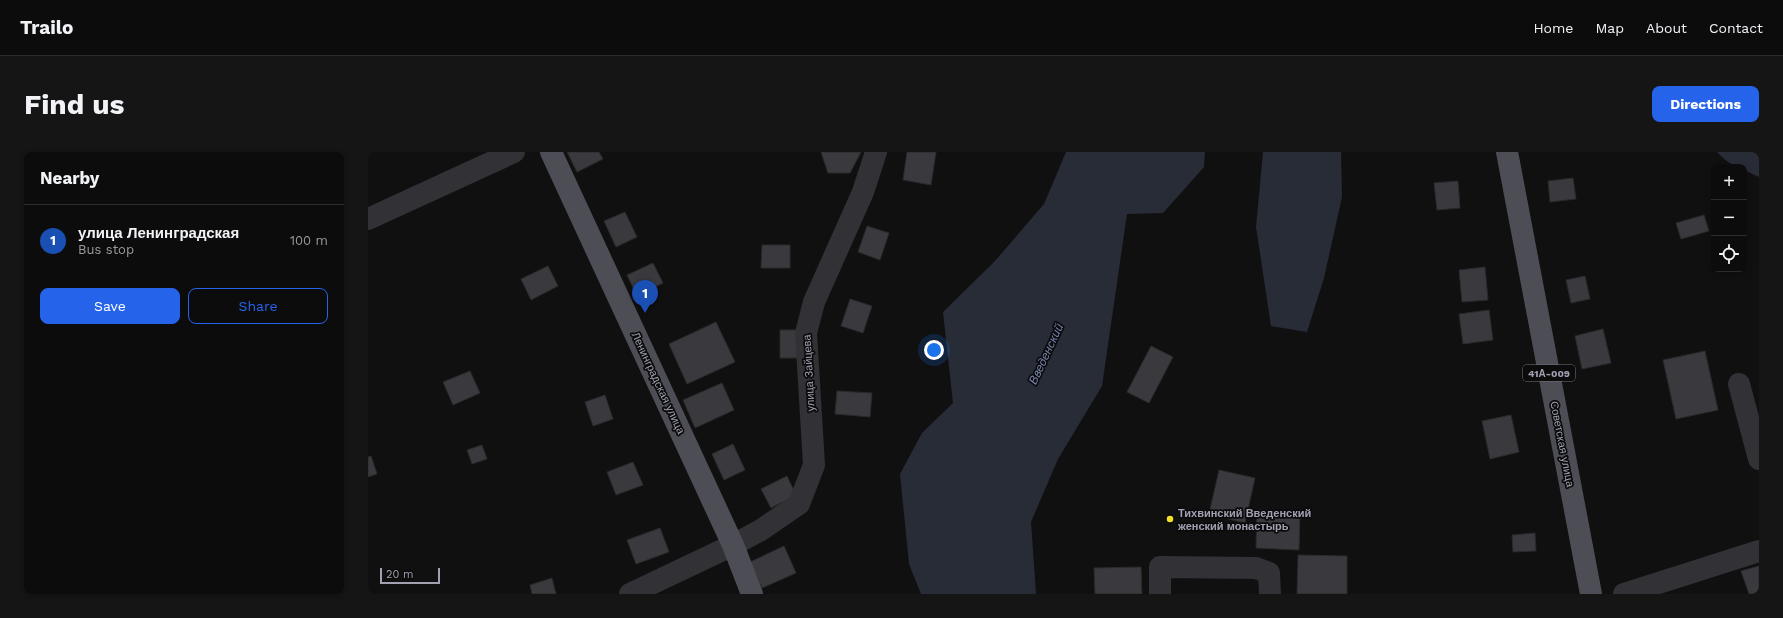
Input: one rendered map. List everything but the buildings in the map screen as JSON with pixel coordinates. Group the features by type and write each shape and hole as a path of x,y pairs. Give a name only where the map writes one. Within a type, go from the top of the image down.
{"main road":[{"name":"Ленинградская улица","path":"551,152 733,545 752,594"},
{"name":"Советская улица","path":"1507,152 1591,594"}],"street":[{"path":"368,219 514,152"},
{"name":"улица Зайцева","path":"630,594 733,545 761,530 799,504 814,465 806,333 814,302 863,192 876,152"},
{"path":"1739,384 1759,459"},
{"path":"1624,594 1759,551"},
{"path":"1160,594 1160,566 1256,568 1269,573 1270,594"}],"water":[{"name":"Введенский","path":"1066,152 1205,152 1204,167 1163,213 1127,214 1102,386 1058,459 1031,522 1036,594 921,594 909,564 900,474 922,433 953,403 943,312 995,261 1044,204"},
{"path":"1263,152 1341,152 1342,197 1324,278 1307,332 1271,326 1256,227"},
{"path":"1717,152 1759,152 1759,177 1747,171 1747,164 1732,164"}],"place":[{"name":"улица Ленинградская","path":"645,313"},
{"name":"Тихвинский Введенский женский монастырь","path":"1170,519"}]}
